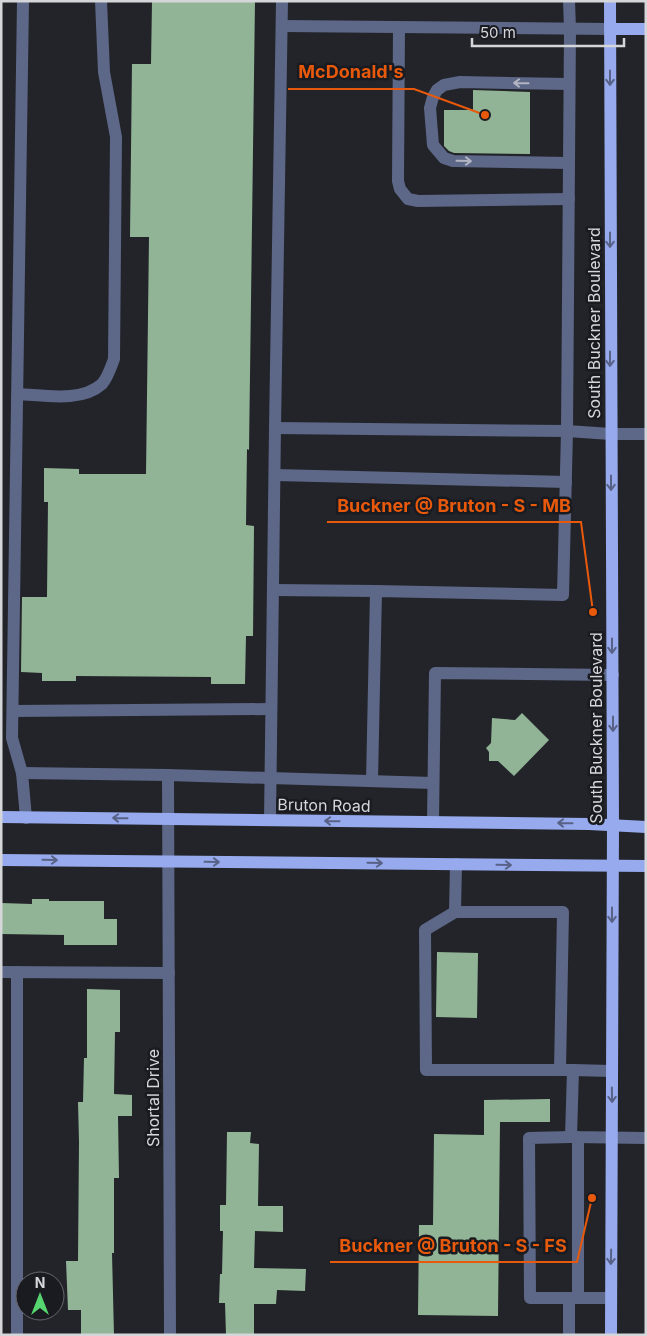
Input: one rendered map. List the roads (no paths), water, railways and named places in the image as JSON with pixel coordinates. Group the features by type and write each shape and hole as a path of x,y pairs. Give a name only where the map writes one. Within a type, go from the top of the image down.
{"main road":[{"name":"South Buckner Boulevard","path":"610,1 613,675 611,1071 613,1138 610,1335"},
{"path":"610,29 646,30"},
{"name":"Bruton Road","path":"1,817 589,824 646,828"},
{"path":"1,860 646,866"}],"street":[{"path":"23,1 12,738 22,773 26,818"},
{"path":"18,394 66,396 80,395 91,391 103,383 114,359 116,137 104,72 101,1"},
{"path":"270,820 274,428 282,1"},
{"path":"272,590 563,594 567,431 569,1"},
{"path":"282,26 610,29"},
{"path":"399,27 398,181 400,189 408,199 569,199"},
{"path":"569,163 453,161 444,158 433,146 430,108 437,90 444,85 460,82 570,84"},
{"path":"274,428 567,431 646,434"},
{"path":"274,475 566,482"},
{"path":"372,781 376,592"},
{"path":"433,822 435,673 613,675"},
{"path":"13,711 271,709"},
{"path":"22,773 168,775 433,783"},
{"name":"Shortal Drive","path":"168,775 170,862 170,1335"},
{"path":"455,912 456,864"},
{"path":"569,1335 574,1298 575,1137 567,1070 563,912 455,912 425,930 426,1070 567,1070 611,1071"},
{"path":"1,972 169,973"},
{"path":"17,972 17,1335"},
{"path":"611,1298 530,1298 529,1138 646,1138"}],"place":[{"name":"McDonald's","path":"485,115"},
{"name":"Buckner @ Bruton - S - MB","path":"593,612"},
{"name":"Buckner @ Bruton - S - FS","path":"592,1198"}]}
